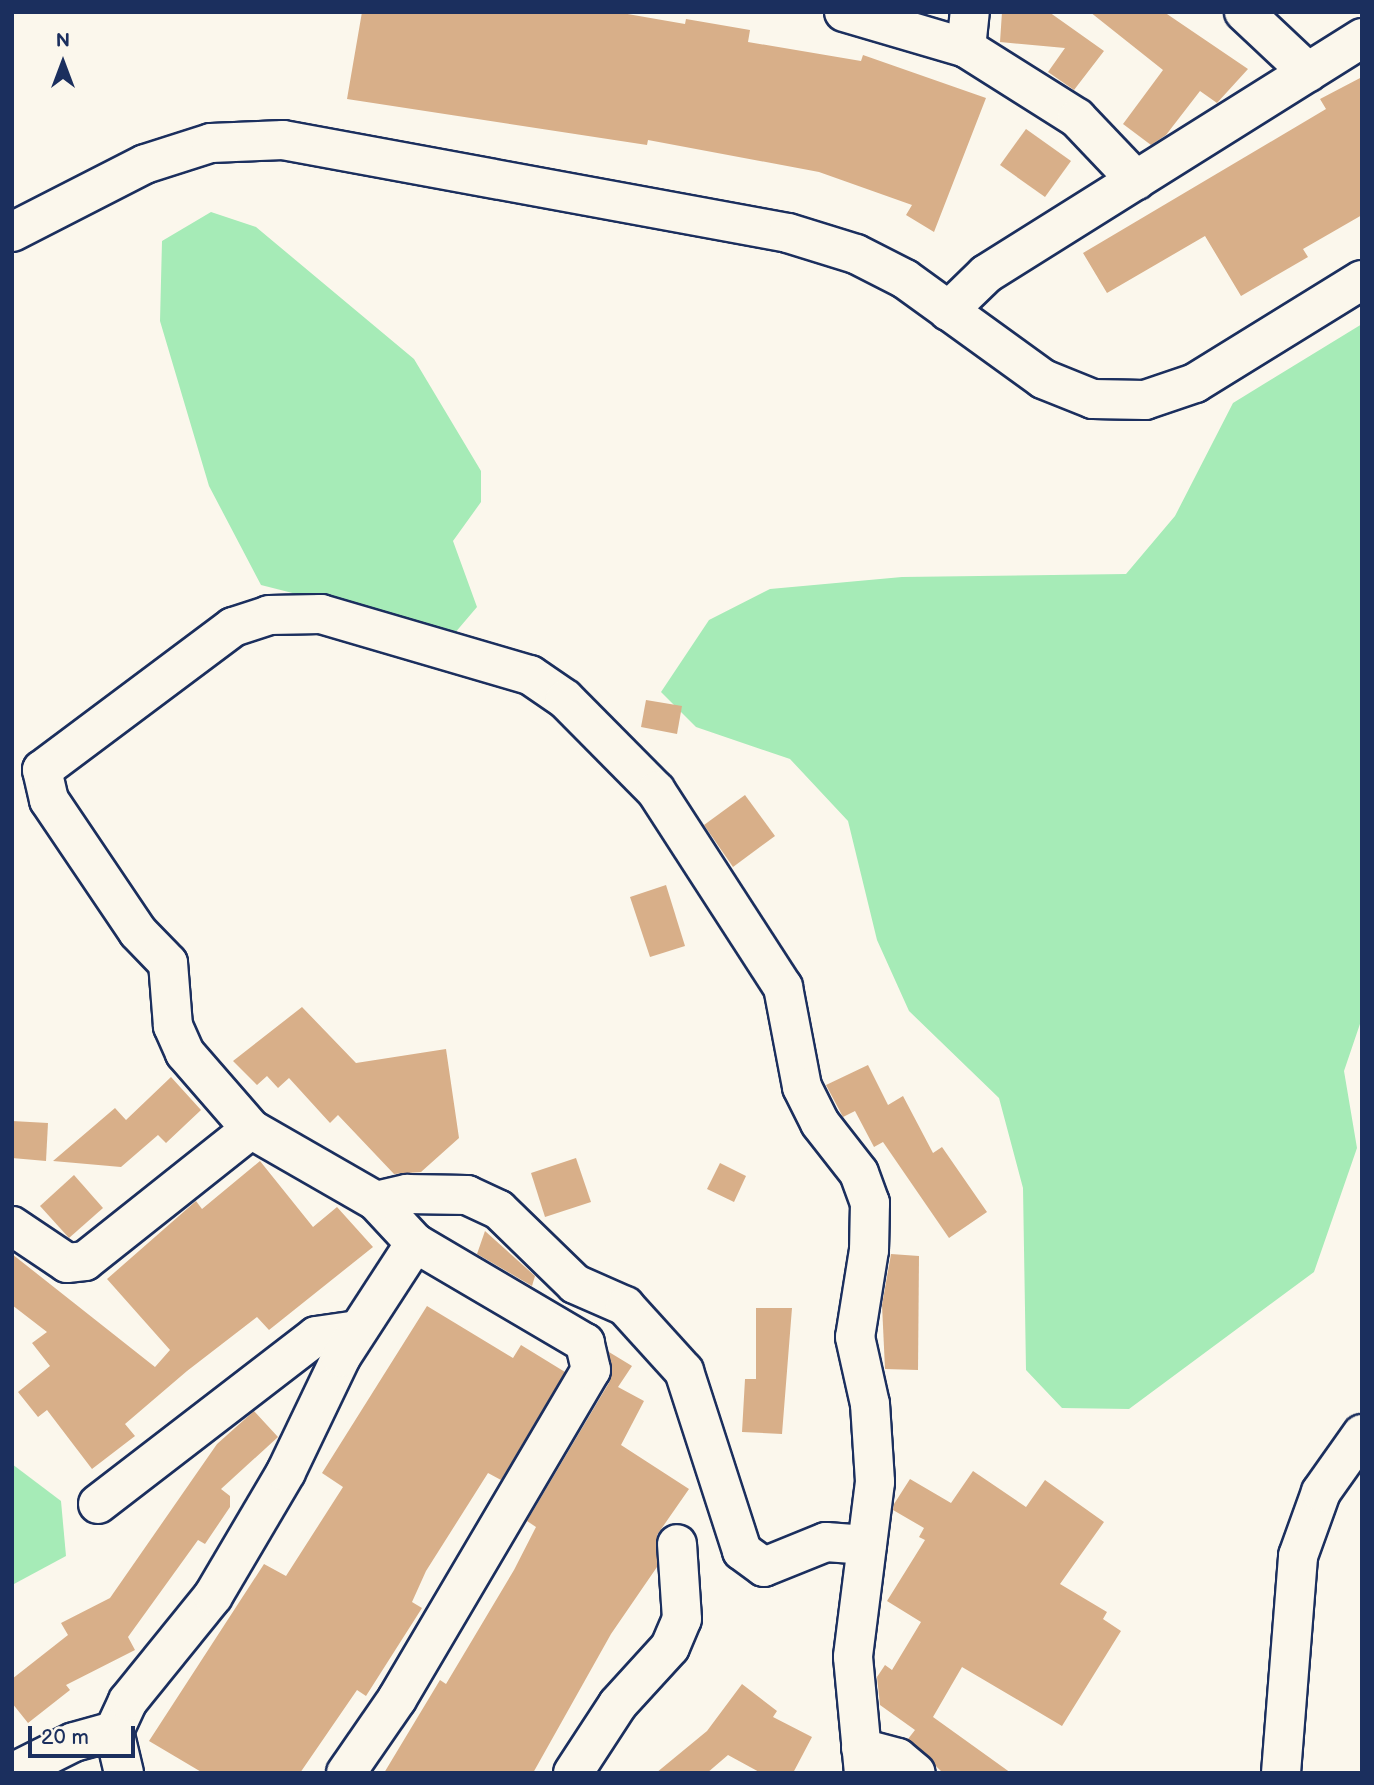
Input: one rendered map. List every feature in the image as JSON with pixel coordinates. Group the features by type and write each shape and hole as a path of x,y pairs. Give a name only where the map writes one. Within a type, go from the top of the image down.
{"street":[{"path":"844,12 968,30 1077,118 1136,180"},
{"path":"1244,12 1308,72"},
{"path":"948,311 986,274 1362,38"},
{"path":"12,232 145,163 211,143 283,140 788,233 856,254 905,279 1043,379 1093,398 1145,400 1195,383 1362,281"},
{"path":"346,1773 397,1699 591,1370 585,1343 415,1243 376,1201 251,1129 184,1053 173,1026 168,963 138,932 49,800 42,770 233,627 269,615 321,614 530,675 565,699 656,791 783,987 802,1087 820,1123 859,1173 870,1203 869,1250 855,1337 870,1404 874,1469 853,1657 863,1760 898,1758 916,1773"},
{"path":"12,1226 67,1264 85,1261 251,1129"},
{"path":"376,1201 407,1194 467,1195 499,1210 575,1284 625,1306 684,1371 741,1551 764,1567 826,1542 867,1545"},
{"path":"124,1773 114,1731 128,1701 213,1596 286,1472 358,1330 415,1243"},
{"path":"98,1504 316,1336 358,1330"},
{"path":"1281,1773 1298,1556 1321,1492 1362,1434"},
{"path":"573,1773 618,1704 670,1647 682,1619 677,1544"},
{"path":"12,1773 74,1742 114,1731"}],"green space":[{"path":"211,212 256,227 414,359 481,471 481,502 453,541 477,607 454,634 261,585 209,486 160,321 162,241"},
{"path":"1362,324 1362,1018 1344,1071 1357,1148 1314,1272 1129,1409 1062,1408 1026,1370 1023,1188 999,1098 909,1011 877,940 848,821 790,759 696,727 661,692 709,620 770,589 902,577 1126,574 1175,516 1233,403"},
{"path":"12,1464 61,1501 66,1556 14,1584"}],"building":[{"path":"362,12 616,12 685,24 686,19 750,30 748,42 861,61 863,55 986,98 934,232 906,215 912,205 819,172 648,140 647,145 347,99"},
{"path":"1002,12 1049,12 1104,51 1074,90 1048,72 1065,48 1000,42"},
{"path":"1090,12 1164,12 1248,69 1217,103 1200,91 1166,135 1151,145 1123,124 1163,70"},
{"path":"1362,77 1362,215 1303,249 1308,257 1241,296 1205,236 1107,293 1083,253 1326,109 1320,99"},
{"path":"1026,129 1071,161 1045,197 1000,165"},
{"path":"646,700 682,706 677,734 641,727"},
{"path":"745,795 775,836 733,867 704,825"},
{"path":"666,885 685,946 650,957 630,897"},
{"path":"302,1007 356,1063 446,1049 459,1138 421,1172 394,1174 338,1115 330,1123 289,1078 278,1088 267,1076 257,1085 233,1061"},
{"path":"868,1065 888,1105 903,1096 933,1153 942,1147 987,1212 949,1238 883,1142 874,1147 855,1111 843,1117 826,1085"},
{"path":"171,1077 201,1110 166,1143 158,1135 121,1167 53,1161 115,1108 126,1120"},
{"path":"12,1121 48,1123 46,1161 12,1158"},
{"path":"576,1158 591,1202 545,1217 531,1173"},
{"path":"260,1161 313,1227 337,1207 373,1247 269,1330 257,1317 187,1371 125,1424 135,1436 92,1469 47,1410 38,1417 18,1392 50,1366 32,1343 47,1332 12,1305 12,1254 155,1367 170,1350 107,1279 196,1201 202,1209"},
{"path":"720,1163 746,1176 734,1202 707,1189"},
{"path":"74,1175 103,1208 69,1238 40,1206"},
{"path":"485,1231 535,1276 532,1286 477,1254"},
{"path":"891,1254 919,1256 918,1370 885,1369 882,1305"},
{"path":"427,1306 513,1358 521,1345 565,1372 501,1480 488,1473 426,1571 412,1602 422,1608 366,1696 357,1690 300,1773 203,1773 149,1741 264,1564 286,1576 343,1487 322,1473"},
{"path":"756,1308 792,1308 782,1434 742,1432 745,1379 756,1379"},
{"path":"609,1352 632,1366 618,1387 644,1401 621,1445 689,1489 657,1535 657,1567 611,1634 533,1773 384,1773 440,1680 446,1684 514,1570 536,1527 527,1521 610,1381"},
{"path":"254,1411 278,1437 221,1489 230,1496 230,1507 205,1544 198,1540 128,1637 135,1650 66,1685 70,1690 28,1723 12,1703 12,1679 68,1635 61,1623 110,1598 217,1444"},
{"path":"973,1471 1026,1507 1045,1480 1104,1522 1060,1584 1107,1612 1103,1619 1121,1631 1062,1726 962,1667 933,1717 1011,1773 943,1773 908,1739 915,1730 880,1705 877,1677 885,1665 892,1670 921,1622 887,1601 925,1540 919,1537 924,1528 893,1510 894,1504 910,1479 951,1503"},
{"path":"742,1684 777,1711 773,1717 812,1737 793,1773 761,1773 728,1755 707,1773 656,1773 707,1731"}]}
